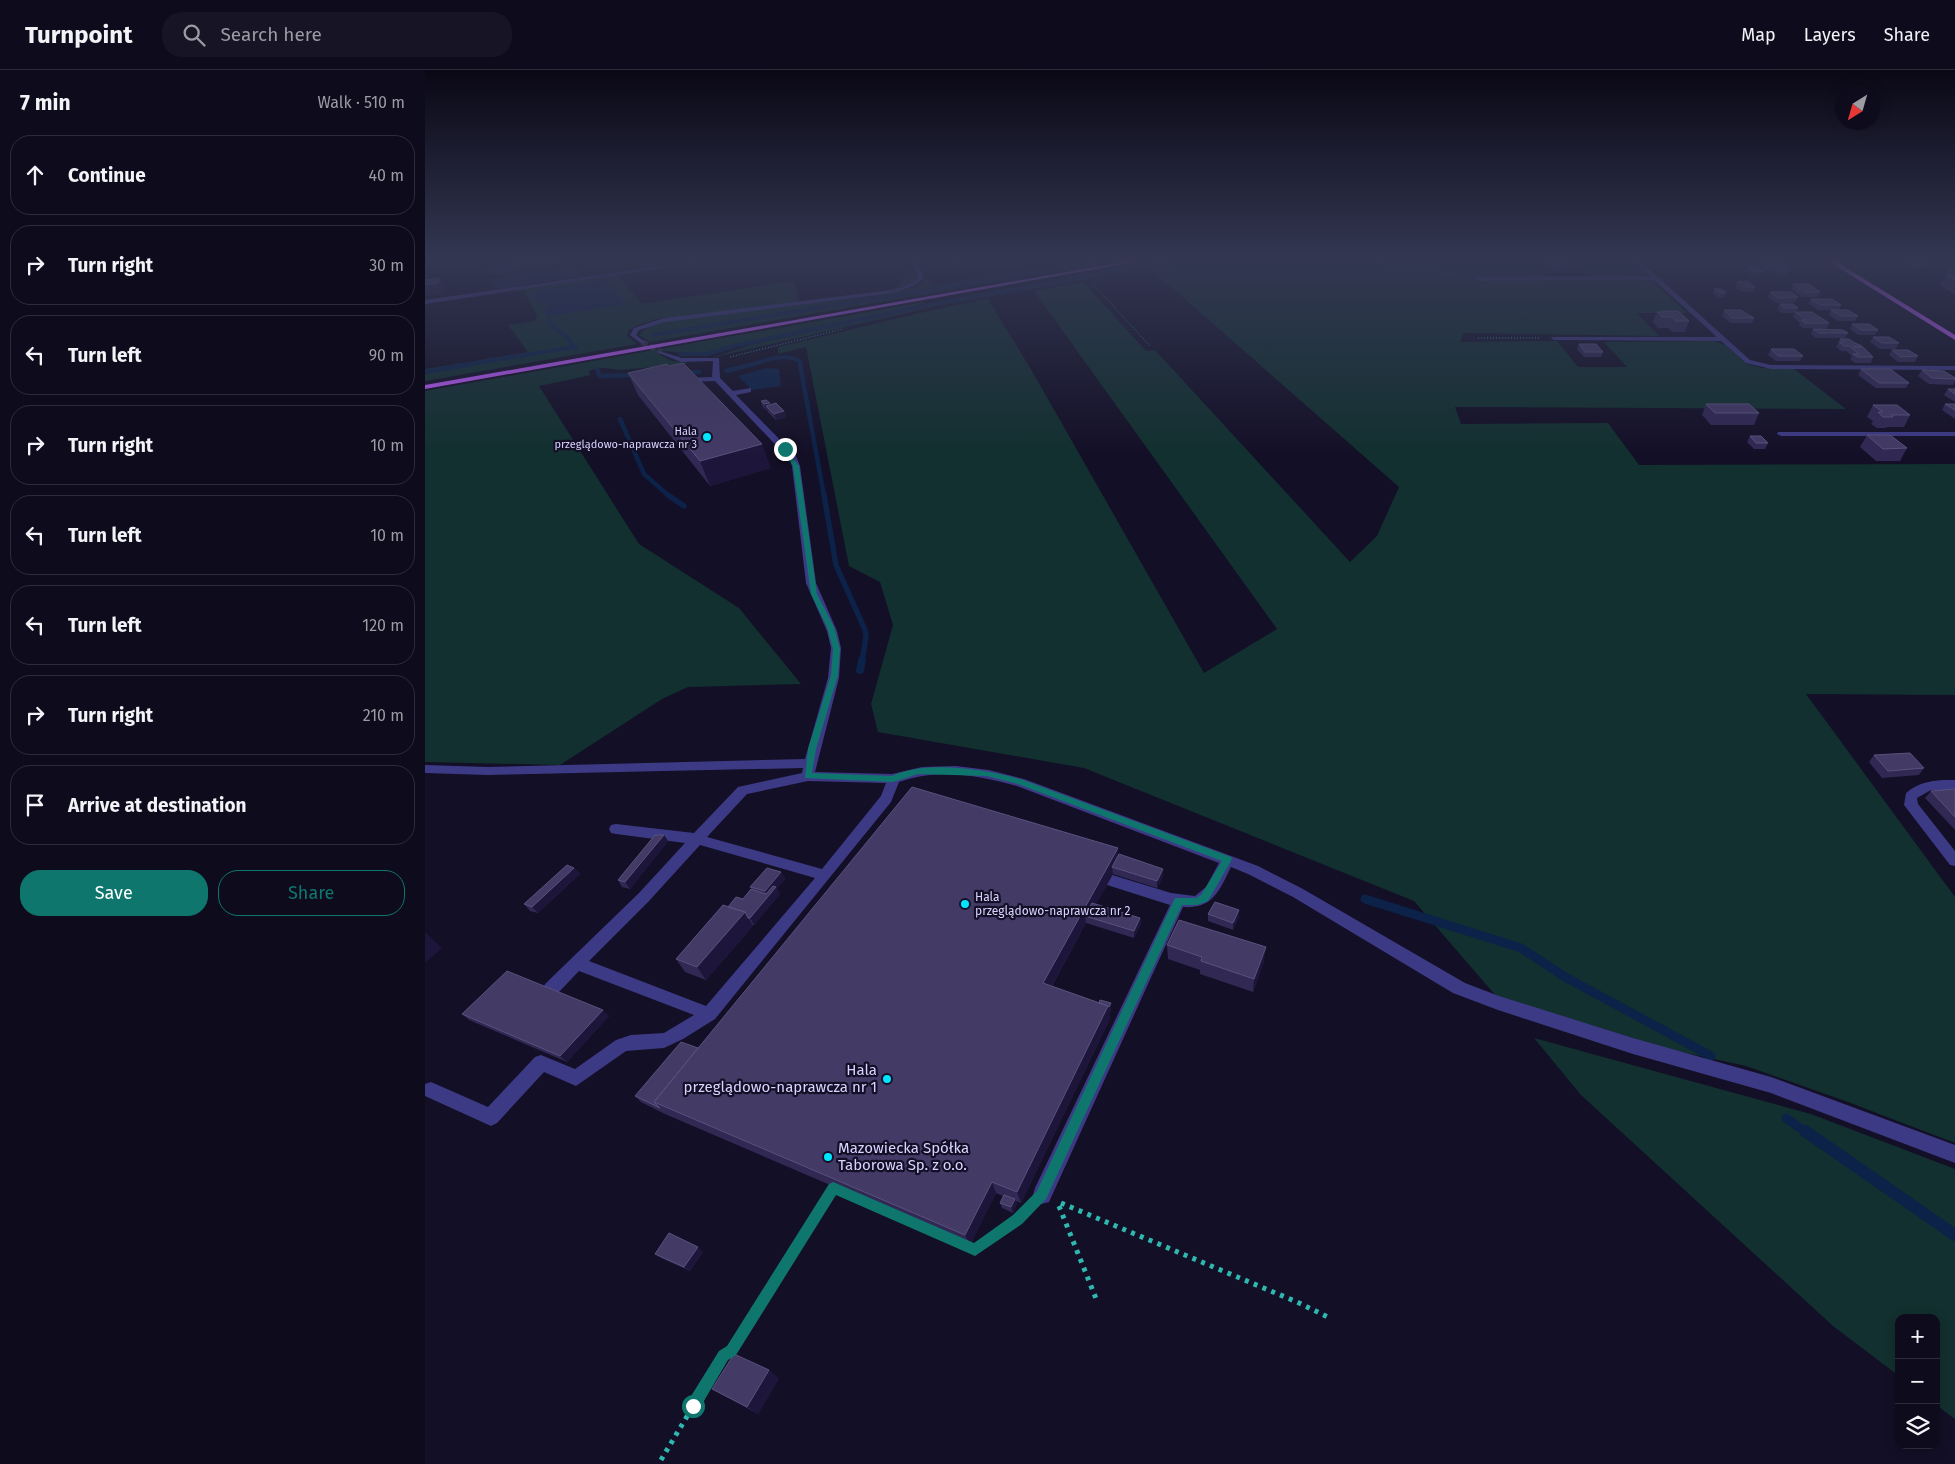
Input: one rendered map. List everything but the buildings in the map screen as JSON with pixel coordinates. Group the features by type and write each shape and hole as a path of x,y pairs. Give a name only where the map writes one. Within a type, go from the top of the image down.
{"main road":[{"path":"425,387 770,326"},
{"path":"1936,326 1955,338"}],"street":[{"path":"641,342 633,335 636,330 647,326"},
{"path":"1708,326 1748,362 1764,367 1955,368"},
{"path":"1554,338 1722,339"},
{"path":"661,352 681,360 717,359 715,374 717,379 793,458 796,466 814,594 835,638 836,649 835,675 808,770"},
{"path":"678,381 717,379"},
{"path":"731,394 748,390"},
{"path":"1781,434 1955,434"},
{"path":"425,770 808,770 893,779 905,773 918,771 970,772 1002,777 1228,859 1253,870 1298,893 1459,988 1498,1003 1633,1046 1771,1085 1955,1154"},
{"path":"551,989 644,897 743,790 808,770"},
{"path":"431,1090 491,1117 541,1063 577,1078 622,1045 630,1042 657,1042 668,1038 709,1014 886,799 893,779"},
{"path":"1955,785 1931,785 1916,790 1911,796 1911,805 1955,861"},
{"path":"616,829 697,839 825,875"},
{"path":"1109,880 1179,901 1197,902 1204,898 1228,859"},
{"path":"1041,1195 1179,901"},
{"path":"762,950 780,957"},
{"path":"577,963 709,1014"}],"path":[{"path":"1132,326 1151,347"},
{"path":"1478,338 1554,338"},
{"path":"661,1460 723,1356 731,1350 834,1187 975,1250 1017,1220 1041,1195"},
{"path":"1097,1301 1057,1201 1297,1302 1329,1318"}],"green space":[{"path":"509,326 636,326 629,330 627,336 637,344 425,381 425,369 528,352"},
{"path":"651,326 742,326 650,342 639,335"},
{"path":"789,326 821,326 737,344 707,354 694,355 666,351 656,353 672,361 687,362 686,364 621,370 593,369 588,372 591,375 539,386 639,544 739,608 801,684 688,687 662,699 560,765 425,762 425,391"},
{"path":"836,326 850,326 711,358 750,345"},
{"path":"866,326 1005,326 1204,673 1277,629 1059,326 1123,326 1146,351 1155,350 1350,562 1377,536 1399,487 1216,326 1649,326 1659,336 1463,333 1460,342 1557,341 1578,367 1627,367 1604,342 1713,341 1725,345 1747,364 1762,368 1794,369 1846,409 1455,407 1461,424 1608,423 1639,465 1955,464 1955,695 1806,694 1955,897 1955,1143 1746,1066 1668,1049 1496,996 1414,901 1084,768 878,732 871,704 893,625 880,582 849,566 806,347 778,354 778,347"},
{"path":"1534,1038 1811,1114 1955,1169 1955,1419 1940,1408 1940,1314 1895,1314 1895,1373 1833,1326 1581,1095"}],"water":[{"path":"767,368 779,369 781,386 752,390 738,376"}],"waterway":[{"path":"552,326 566,336 576,349"},
{"path":"653,335 708,326"},
{"path":"680,354 707,354 734,346 829,326"},
{"path":"465,365 574,347"},
{"path":"749,365 782,357 795,359 801,365"},
{"path":"425,372 472,364"},
{"path":"726,371 754,364"},
{"path":"800,364 824,496"},
{"path":"597,369 600,376 638,375"},
{"path":"682,373 699,372"},
{"path":"620,419 644,474 669,496"},
{"path":"668,495 684,506"},
{"path":"824,495 836,565 865,630 866,637 862,661"},
{"path":"860,670 862,660"},
{"path":"1365,899 1521,948 1565,977 1711,1056"},
{"path":"1786,1118 1807,1133"},
{"path":"1805,1131 1955,1235"}],"tunnel":[{"path":"642,342 661,352"}],"place":[{"name":"Hala przeglądowo-naprawcza nr 3","path":"707,437"},
{"name":"Hala przeglądowo-naprawcza nr 2","path":"965,904"},
{"name":"Hala przeglądowo-naprawcza nr 1","path":"887,1079"},
{"name":"Mazowiecka Spółka Taborowa Sp. z o.o.","path":"828,1157"}],"route":[{"path":"693,1406 723,1356 731,1350 833,1188 975,1250 1017,1220 1041,1195 1179,901 1197,902 1204,898 1228,859 1020,782 987,773 918,771 905,773 893,779 808,776 816,733 835,675 836,649 831,627 814,594 811,583 796,466 793,458 785,449"}]}
